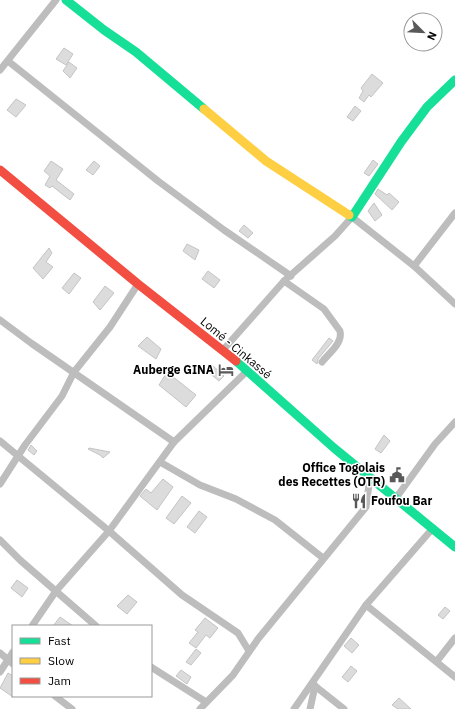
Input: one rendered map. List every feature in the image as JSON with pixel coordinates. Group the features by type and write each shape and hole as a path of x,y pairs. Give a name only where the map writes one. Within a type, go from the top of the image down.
{"main road":[{"path":"66,0 141,57 266,161 352,217 401,142 428,107 455,80"},
{"name":"Lomé - Cinkassé","path":"0,170 48,208 138,284 223,350 246,372 334,448 455,547"}],"street":[{"path":"0,70 56,0"},
{"path":"8,61 158,181 224,230 291,276"},
{"path":"414,266 455,213"},
{"path":"223,350 284,281 335,236 352,217 414,266 455,304"},
{"path":"284,281 324,309 340,331 341,335 338,344 322,362"},
{"path":"0,484 62,396 74,372 110,327 138,284"},
{"path":"0,320 174,442"},
{"path":"33,625 56,591 109,531 174,442 246,372"},
{"path":"396,498 435,444 455,422"},
{"path":"0,441 109,531 182,595 238,633 249,651"},
{"path":"160,462 200,485 236,499 275,520 323,558"},
{"path":"200,709 232,675 249,651 323,558 366,507 370,477"},
{"path":"294,709 314,684 366,605 433,528"},
{"path":"0,540 95,625"},
{"path":"366,605 455,677"},
{"path":"437,662 455,638"},
{"path":"0,653 10,662 0,672"},
{"path":"152,668 206,702"},
{"path":"310,709 314,684"},
{"path":"314,684 344,709"},
{"path":"56,697 72,709"}],"building":[{"path":"64,48 73,54 66,65 56,59"},
{"path":"69,62 77,68 70,78 63,71"},
{"path":"372,74 383,83 371,97 369,95 364,102 359,98 363,91 361,88"},
{"path":"16,99 26,105 16,117 7,110"},
{"path":"355,106 361,111 353,121 347,117"},
{"path":"373,160 378,164 369,176 364,173"},
{"path":"51,161 63,169 56,180 74,194 70,200 52,186 50,188 45,185 50,176 44,171"},
{"path":"94,161 100,166 93,175 86,170"},
{"path":"378,189 387,195 389,193 399,202 392,210 375,194"},
{"path":"374,203 382,215 375,221 368,211"},
{"path":"244,225 253,233 248,238 239,231"},
{"path":"187,244 199,250 195,260 183,251"},
{"path":"49,248 52,253 46,262 53,267 43,279 33,268"},
{"path":"208,271 220,280 214,288 202,279"},
{"path":"74,273 81,278 69,294 62,288"},
{"path":"105,286 114,293 100,310 93,302"},
{"path":"147,337 161,349 156,359 138,346"},
{"path":"329,338 333,341 318,359 317,364 312,360"},
{"path":"212,365 224,376 219,381 207,371"},
{"path":"167,372 196,395 186,407 159,385"},
{"path":"384,435 390,441 381,453 375,449"},
{"path":"31,445 37,451 34,455 28,450"},
{"path":"88,449 110,452 103,458"},
{"path":"163,479 173,487 157,510 140,496 146,489 151,493"},
{"path":"182,496 191,503 174,524 166,518"},
{"path":"199,511 207,517 195,533 187,527"},
{"path":"17,580 28,588 22,597 11,588"},
{"path":"128,595 137,602 127,614 117,606"},
{"path":"445,607 450,611 443,619 438,615"},
{"path":"60,617 72,625 54,625"},
{"path":"205,618 218,628 210,638 206,635 196,648 189,643 198,632 195,630"},
{"path":"351,638 359,645 352,653 344,646"},
{"path":"196,649 201,653 191,665 186,662"},
{"path":"351,666 357,671 348,682 342,677"},
{"path":"181,670 191,677 187,684 176,676"},
{"path":"8,673 12,675 12,696 0,688"},
{"path":"399,698 411,709 398,709 392,705"}],"traffic: fast":[{"path":"66,0 104,30 136,52 204,109"},
{"path":"349,215 352,217 401,142 427,107 455,80"},
{"path":"236,361 334,448 455,547"}],"traffic: slow":[{"path":"204,109 266,161 349,215"}],"traffic: jam":[{"path":"0,170 138,284 236,361"}],"place":[{"name":"Auberge GINA","path":"226,370"},
{"name":"Office Togolais des Recettes (OTR)","path":"397,475"},
{"name":"Foufou Bar","path":"359,501"}]}
